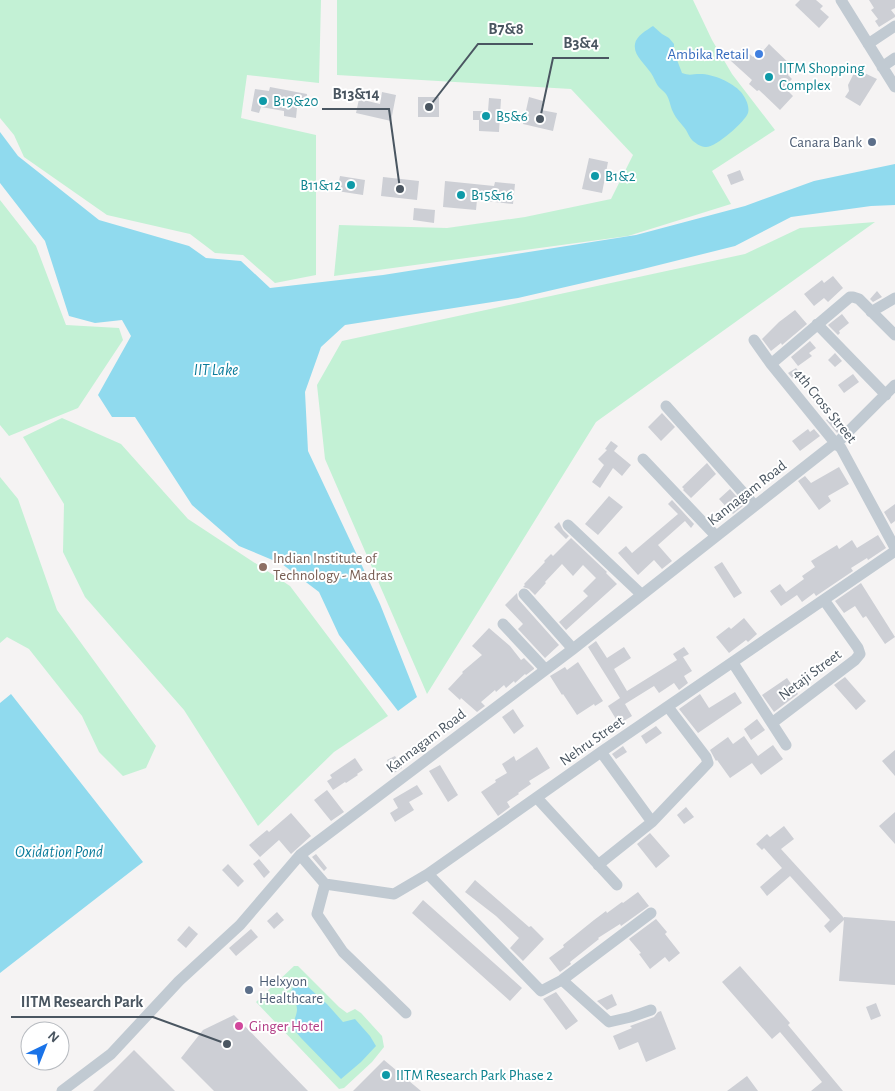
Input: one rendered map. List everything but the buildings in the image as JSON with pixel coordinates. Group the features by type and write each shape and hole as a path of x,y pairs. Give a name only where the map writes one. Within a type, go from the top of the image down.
{"street":[{"path":"841,0 895,87"},
{"path":"868,44 895,26"},
{"path":"882,67 895,58"},
{"path":"771,364 853,296 859,299 895,335"},
{"path":"872,312 895,298"},
{"path":"817,324 886,395"},
{"name":"4th Cross Street","path":"754,340 771,364 841,448 895,549"},
{"name":"Kannagam Road","path":"62,1091 111,1054 180,981 240,925 300,855 573,649 641,594 836,444 895,385"},
{"path":"666,406 755,506"},
{"path":"643,459 716,536"},
{"path":"568,525 641,594"},
{"name":"Nehru Street","path":"325,884 394,894 428,874 895,549"},
{"path":"524,594 573,649"},
{"name":"Netaji Street","path":"772,722 855,660 860,654 858,648 824,600"},
{"path":"503,624 545,669"},
{"path":"733,662 786,745"},
{"path":"598,865 652,822 708,763 706,757 668,707"},
{"path":"601,752 652,822"},
{"path":"537,798 617,886"},
{"path":"300,855 325,884 317,914 343,952 406,1013"},
{"path":"428,874 541,991 562,980 651,913"},
{"path":"562,980 609,1022 651,1010"}],"green space":[{"path":"0,0 321,0 319,83 247,75 241,118 316,135 316,275 275,283 243,255 215,253 190,234 107,215 24,157 14,135 0,118"},
{"path":"337,0 693,0 712,40 732,74 775,130 712,171 731,204 628,236 334,276 339,225 447,228 525,217 611,199 633,155 571,89 337,75"},
{"path":"0,200 36,246 66,325 119,328 123,340 78,408 9,436 0,425"},
{"path":"875,222 596,422 427,694 325,459 317,385 342,341 745,254 800,228"},
{"path":"62,418 121,444 188,519 290,586 388,716 334,752 258,826 184,710 85,597 63,552 64,504 23,437"},
{"path":"0,477 18,499 57,610 156,746 146,768 123,776 99,752 82,716 29,649 7,637 0,643"},
{"path":"294,966 298,966 347,1013 355,1009 361,1013 382,1036 384,1047 372,1062 344,1088 339,1089 256,1002"}],"water":[{"path":"653,26 674,44 674,52 682,73 689,75 705,74 722,79 737,88 746,99 748,113 746,117 729,134 715,144 703,147 691,139 674,115 666,94 658,86 638,56 635,48 637,38"},
{"name":"IIT Lake","path":"0,132 18,156 99,220 189,246 206,258 241,261 270,288 383,275 636,235 745,206 814,181 895,164 895,205 871,206 791,217 735,246 518,298 345,325 321,347 305,392 308,451 380,604 417,697 398,711 339,635 319,592 282,564 239,546 192,505 135,417 112,417 98,395 131,336 122,320 95,323 69,316 45,241 0,183"},
{"name":"Oxidation Pond","path":"11,694 143,862 0,973 0,703"},
{"path":"297,977 327,1004 343,1022 355,1019 376,1046 341,1079 292,1027 297,1009 290,993 294,986 293,980"}],"place":[{"name":"Ambika Retail","path":"759,54"},
{"name":"IITM Shopping Complex","path":"769,77"},
{"name":"B19&20","path":"263,101"},
{"name":"B7&8","path":"429,107"},
{"name":"B5&6","path":"486,116"},
{"name":"B3&4","path":"540,119"},
{"name":"Canara Bank","path":"872,142"},
{"name":"B1&2","path":"595,176"},
{"name":"B11&12","path":"351,185"},
{"name":"B13&14","path":"400,189"},
{"name":"B15&16","path":"461,195"},
{"name":"Indian Institute of Technology - Madras","path":"263,567"},
{"name":"Helxyon Healthcare","path":"249,990"},
{"name":"Ginger Hotel","path":"239,1026"},
{"name":"IITM Research Park","path":"227,1044"},
{"name":"IITM Research Park Phase 2","path":"386,1075"}]}
